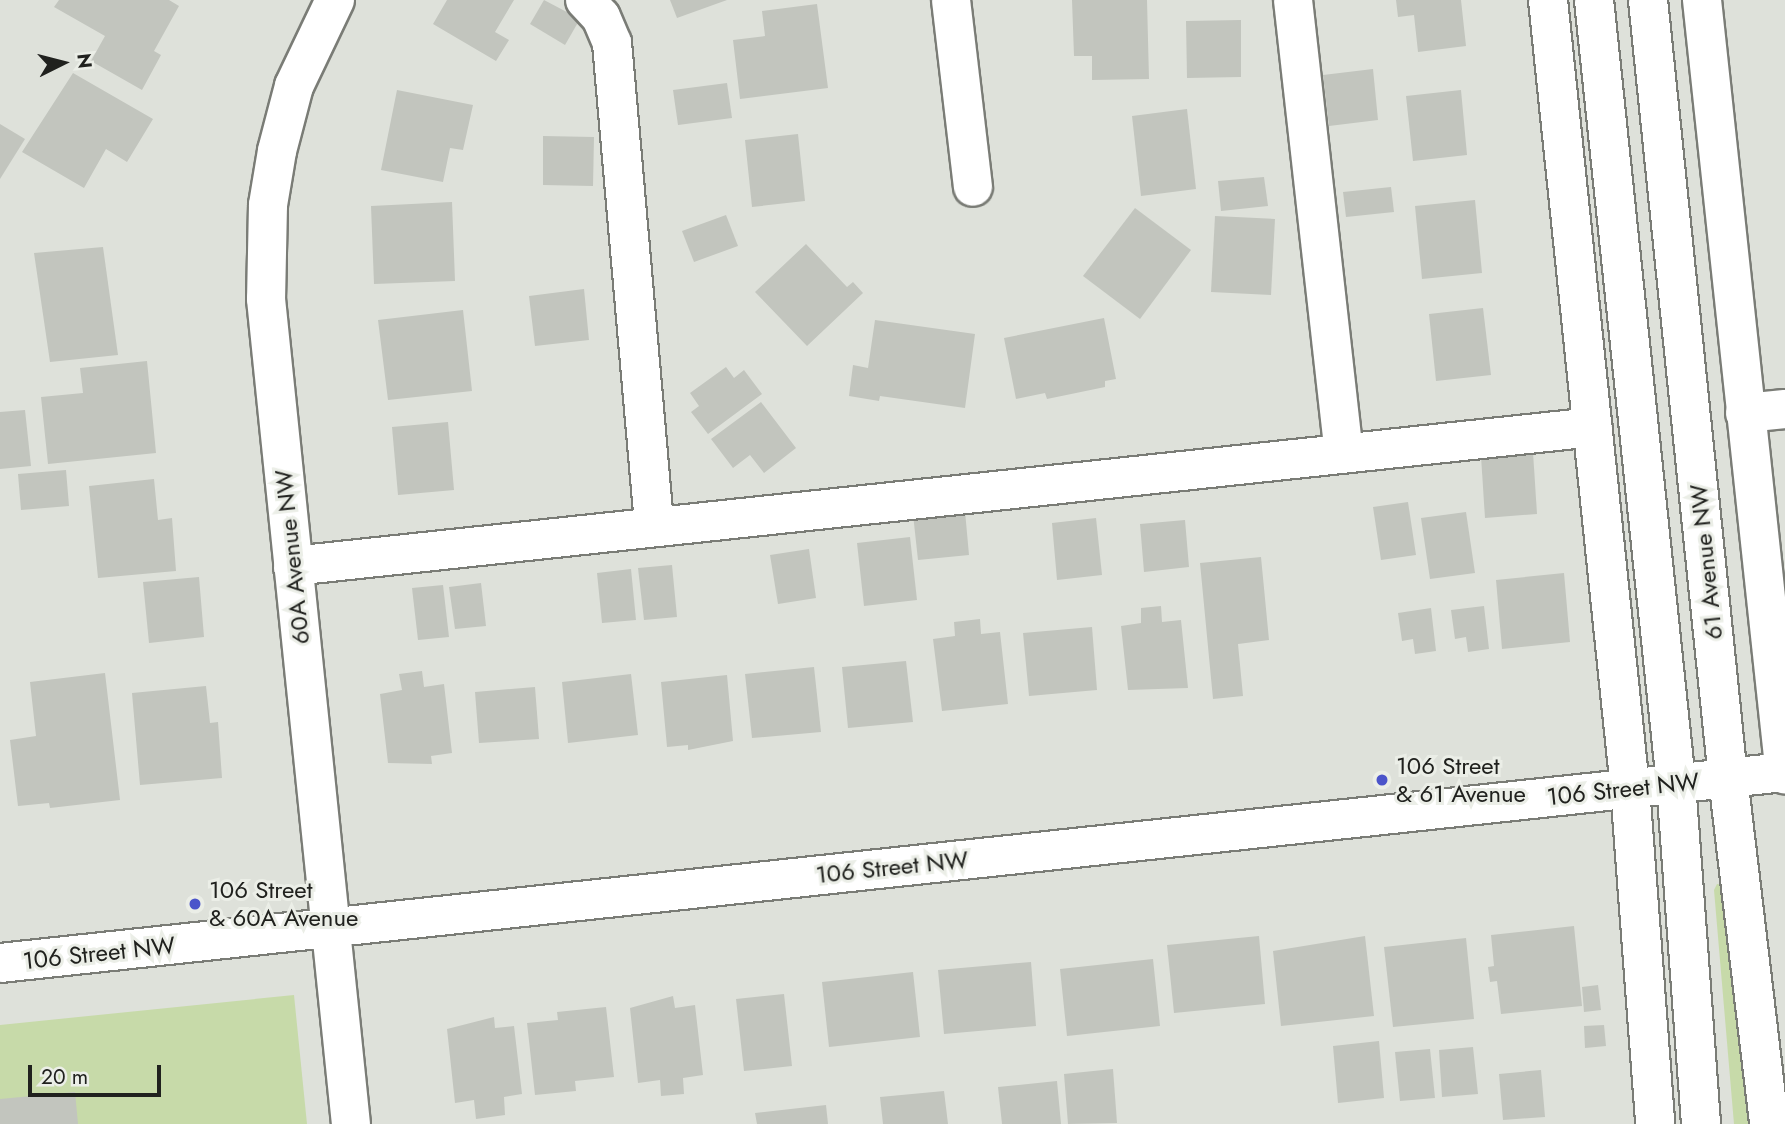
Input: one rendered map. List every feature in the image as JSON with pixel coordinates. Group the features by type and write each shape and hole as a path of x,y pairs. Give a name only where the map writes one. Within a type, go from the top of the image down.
{"street":[{"name":"60A Avenue NW","path":"335,0 294,86 268,205 266,299 351,1124"},
{"path":"585,0 601,17 612,44 654,527"},
{"path":"951,0 973,187"},
{"path":"1293,0 1344,453"},
{"path":"1548,0 1630,788 1655,1124 1646,1124"},
{"path":"1594,0 1676,783 1701,1124"},
{"name":"61 Avenue NW","path":"1648,0 1728,778 1769,1124"},
{"path":"1702,0 1785,773"},
{"path":"1745,412 1785,409"},
{"path":"293,566 1593,427"},
{"name":"106 Street NW","path":"0,963 1785,773"}],"green space":[{"path":"1717,884 1724,885 1750,1124 1734,1124 1714,890"},
{"path":"294,995 307,1124 0,1124 0,1025"}],"building":[{"path":"59,0 169,0 179,6 154,51 161,55 142,90 91,61 105,36 54,7"},
{"path":"447,0 514,0 495,32 509,40 496,61 433,24"},
{"path":"544,0 580,19 565,45 530,24"},
{"path":"670,0 727,0 677,18"},
{"path":"1072,0 1147,0 1149,79 1092,80 1092,56 1074,56"},
{"path":"1396,0 1461,0 1466,46 1418,52 1414,15 1398,17"},
{"path":"817,4 828,88 740,99 733,40 765,36 762,11"},
{"path":"1241,20 1241,77 1187,78 1186,21"},
{"path":"1373,69 1378,120 1329,126 1323,75"},
{"path":"73,73 153,119 127,162 106,149 84,188 22,152"},
{"path":"727,83 732,118 678,125 673,90"},
{"path":"397,90 473,105 463,150 450,148 443,182 381,170"},
{"path":"1461,90 1467,155 1413,161 1406,96"},
{"path":"1187,109 1196,189 1141,196 1132,116"},
{"path":"0,124 25,139 0,179"},
{"path":"798,134 805,201 752,207 745,140"},
{"path":"543,136 594,137 593,186 543,185"},
{"path":"1264,177 1268,206 1221,211 1218,181"},
{"path":"1391,187 1394,212 1346,217 1343,192"},
{"path":"1475,200 1482,273 1422,279 1415,206"},
{"path":"452,202 455,281 374,284 371,206"},
{"path":"1135,208 1191,250 1140,319 1083,276"},
{"path":"726,215 738,246 694,262 682,231"},
{"path":"1215,216 1275,219 1271,295 1211,292"},
{"path":"806,244 847,287 853,282 863,293 807,346 755,292"},
{"path":"103,247 118,355 50,362 34,253"},
{"path":"584,289 589,340 535,346 529,296"},
{"path":"1483,308 1491,375 1436,381 1429,314"},
{"path":"463,310 472,391 388,400 378,320"},
{"path":"1104,318 1116,379 1105,381 1105,387 1047,399 1045,393 1016,399 1004,338"},
{"path":"875,320 975,334 965,408 880,396 879,401 849,396 853,365 868,368"},
{"path":"147,361 156,453 48,464 41,397 83,393 80,368"},
{"path":"726,367 734,378 744,370 762,394 708,434 691,412 699,406 690,393"},
{"path":"761,402 796,448 764,473 750,455 733,468 711,439"},
{"path":"25,410 31,466 0,469 0,412"},
{"path":"448,422 454,490 398,495 392,427"},
{"path":"1533,452 1537,514 1485,518 1481,456"},
{"path":"66,470 69,506 21,510 18,474"},
{"path":"154,479 158,520 172,518 176,571 98,578 89,486"},
{"path":"964,500 969,555 918,560 912,505"},
{"path":"1408,502 1416,555 1381,560 1373,507"},
{"path":"1466,512 1475,573 1430,579 1421,518"},
{"path":"1096,518 1102,575 1057,580 1052,523"},
{"path":"1185,520 1189,567 1144,572 1140,524"},
{"path":"910,537 917,600 864,606 857,543"},
{"path":"809,549 816,598 778,604 770,555"},
{"path":"1261,557 1269,640 1238,644 1243,696 1213,699 1200,563"},
{"path":"672,565 677,617 644,620 638,568"},
{"path":"631,569 636,620 602,623 597,573"},
{"path":"1564,573 1570,642 1502,649 1496,580"},
{"path":"199,577 204,637 149,643 143,582"},
{"path":"481,583 486,626 455,629 449,587"},
{"path":"443,585 449,637 418,640 412,588"},
{"path":"1161,606 1162,622 1181,620 1188,688 1128,690 1121,626 1141,623 1141,608"},
{"path":"1484,606 1489,649 1468,652 1466,637 1455,639 1451,610"},
{"path":"1431,608 1436,651 1415,654 1413,639 1402,641 1398,613"},
{"path":"980,619 981,634 1000,632 1008,704 942,711 933,639 955,636 954,622"},
{"path":"1092,627 1097,690 1029,696 1023,633"},
{"path":"906,661 913,722 848,728 842,667"},
{"path":"814,667 821,732 752,738 745,674"},
{"path":"422,671 424,687 444,684 452,753 431,756 432,764 388,763 380,694 402,690 399,674"},
{"path":"105,673 120,800 50,808 49,803 18,806 10,740 36,736 30,682"},
{"path":"631,674 638,735 568,743 562,682"},
{"path":"727,675 733,741 688,750 688,745 667,747 661,682"},
{"path":"206,686 210,723 218,722 222,778 140,785 132,693"},
{"path":"535,687 539,739 479,743 475,692"},
{"path":"1574,926 1582,1006 1501,1014 1497,981 1490,982 1488,967 1494,966 1491,935"},
{"path":"1259,936 1265,1004 1174,1013 1167,945"},
{"path":"1365,936 1374,1016 1281,1026 1273,951"},
{"path":"1466,938 1474,1019 1393,1027 1384,947"},
{"path":"1153,959 1160,1026 1067,1036 1060,969"},
{"path":"1031,962 1036,1026 944,1034 938,970"},
{"path":"913,972 920,1037 829,1047 822,982"},
{"path":"1598,985 1601,1010 1584,1012 1582,987"},
{"path":"784,994 792,1066 744,1071 736,999"},
{"path":"673,996 675,1008 695,1005 703,1075 683,1078 684,1094 661,1096 660,1080 638,1083 630,1008"},
{"path":"606,1007 614,1077 575,1081 576,1091 535,1095 527,1023 558,1020 557,1012"},
{"path":"494,1017 495,1028 514,1026 522,1094 504,1097 505,1115 476,1119 474,1100 455,1103 447,1029"},
{"path":"1604,1025 1606,1046 1585,1048 1584,1026"},
{"path":"1379,1041 1384,1098 1338,1103 1333,1046"},
{"path":"1473,1047 1478,1094 1442,1097 1439,1050"},
{"path":"1430,1049 1435,1098 1400,1101 1395,1052"},
{"path":"1113,1069 1117,1123 1068,1124 1064,1074"},
{"path":"1541,1070 1545,1117 1503,1120 1499,1074"},
{"path":"1057,1081 1061,1124 1002,1124 998,1087"},
{"path":"944,1091 948,1124 883,1124 880,1097"},
{"path":"75,1092 78,1124 0,1124 0,1099"},
{"path":"826,1105 828,1124 757,1124 755,1113"}],"place":[{"name":"106 Street & 61 Avenue","path":"1382,780"},
{"name":"106 Street & 60A Avenue","path":"195,904"}]}
